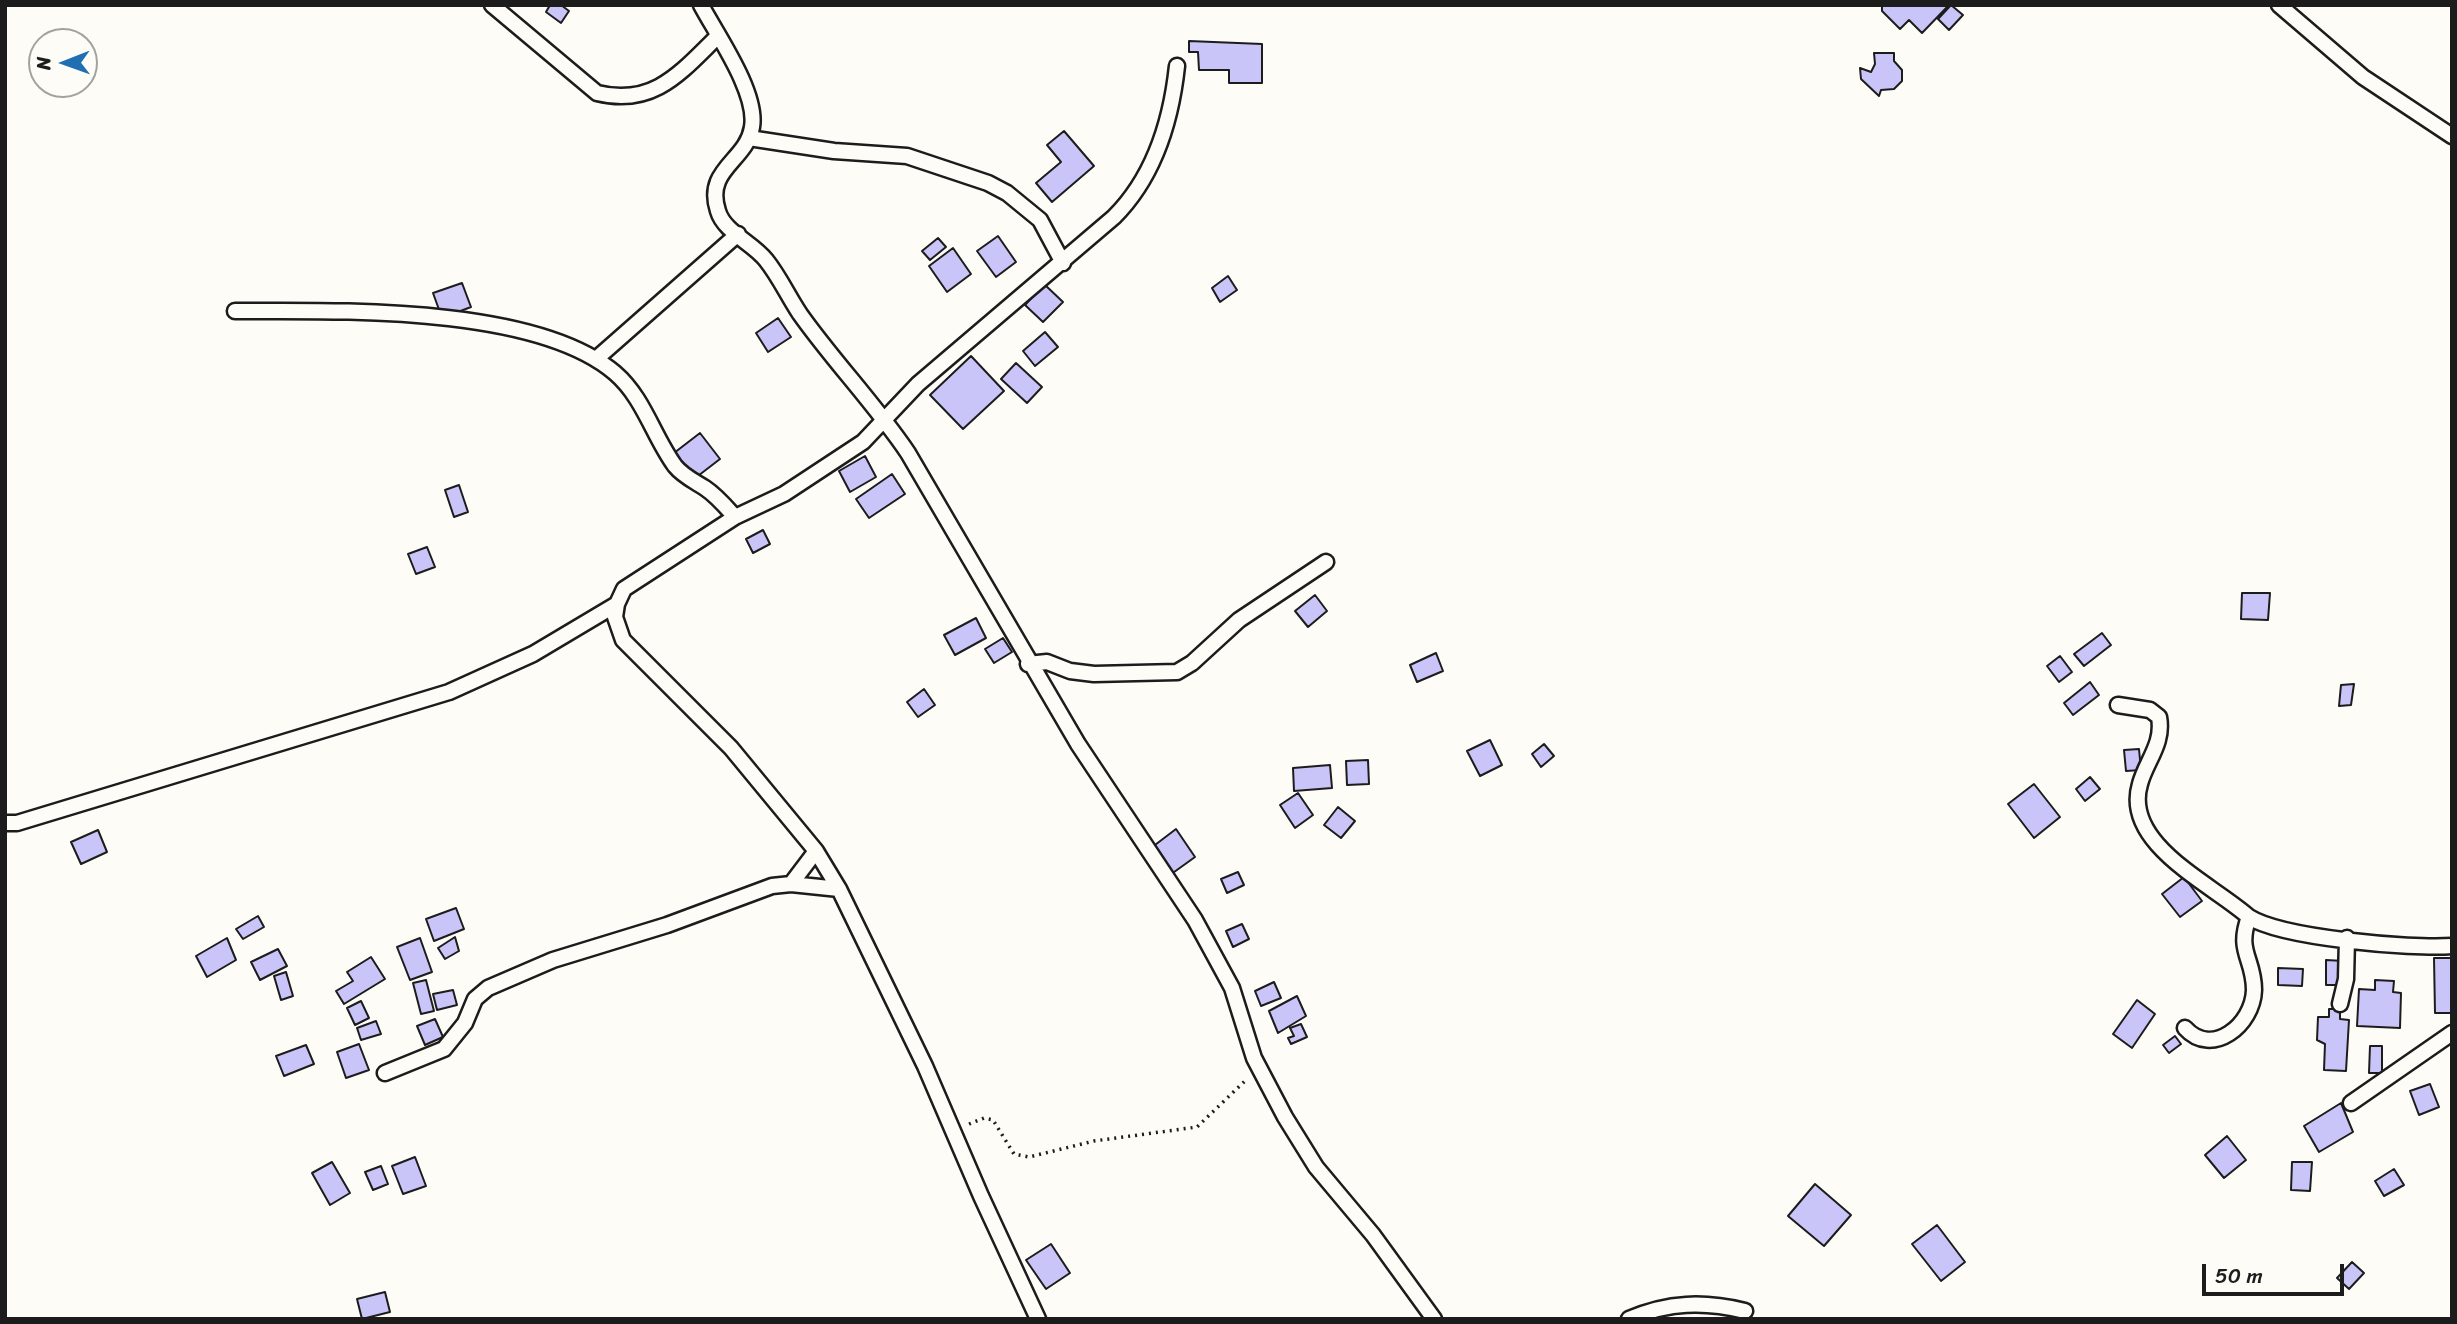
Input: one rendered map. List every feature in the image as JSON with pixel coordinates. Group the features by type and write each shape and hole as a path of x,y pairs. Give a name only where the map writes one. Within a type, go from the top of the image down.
{"street":[{"path":"492,5 597,93 614,97 650,92 670,82 718,36"},
{"path":"701,5 748,97 752,120 749,138 720,174 716,186 715,202 721,220 765,258 800,313 885,420 930,488 1028,664 1195,920 1232,988 1259,1069 1316,1167 1373,1235 1434,1319"},
{"path":"2279,5 2363,77 2452,136"},
{"path":"1038,1319 954,1130 839,889 816,851 731,748 623,640 617,627 617,604 624,589 642,576 735,517 826,469 863,443 918,384 1063,263 1131,200 1157,153 1174,98 1177,66"},
{"path":"749,138 834,151 907,156 988,183 1040,220 1063,263"},
{"path":"596,359 738,234"},
{"path":"235,311 322,311 513,326 578,348 596,359 629,387 677,469 719,499 735,517"},
{"path":"1028,664 1047,662 1069,671 1094,674 1177,672 1192,663 1239,620 1326,562"},
{"path":"5,823 18,823 109,797 449,692 533,654 617,604"},
{"path":"2118,705 2150,710 2159,718 2155,752 2140,781 2137,795 2139,818 2144,829 2159,847 2249,917 2277,930 2452,946"},
{"path":"791,884 816,851"},
{"path":"385,1073 444,1049 465,1023 475,999 488,988 552,960 667,925 762,889 791,884 839,889"},
{"path":"2185,1028 2199,1040 2212,1042 2233,1032 2250,1011 2254,989 2242,942 2249,917"},
{"path":"2340,1004 2346,979 2347,938"},
{"path":"2351,1103 2452,1033"},
{"path":"1629,1319 1682,1304 1712,1303 1745,1311"}],"path":[{"path":"954,1130 988,1118 1014,1154 1029,1157 1094,1141 1190,1128 1202,1123 1218,1104 1259,1069"}],"building":[{"path":"550,5 561,5 569,11 561,23 546,12"},
{"path":"1882,5 1949,5 1922,33 1909,20 1900,29 1882,11"},
{"path":"1951,5 1963,15 1949,30 1938,19"},
{"path":"1189,41 1262,44 1262,83 1229,83 1229,70 1199,70 1198,52 1189,52"},
{"path":"1874,53 1894,53 1894,61 1902,70 1902,81 1894,89 1881,90 1879,96 1861,79 1860,68 1871,72 1875,64"},
{"path":"1064,131 1094,166 1052,202 1036,183 1061,162 1047,145"},
{"path":"998,236 1016,262 996,277 977,251"},
{"path":"938,238 946,247 930,260 922,251"},
{"path":"953,248 971,274 947,292 929,266"},
{"path":"1228,276 1237,290 1220,302 1212,288"},
{"path":"462,283 471,307 442,318 433,293"},
{"path":"1044,284 1063,302 1043,322 1025,305"},
{"path":"778,318 791,337 768,352 756,333"},
{"path":"1045,332 1058,347 1035,366 1023,351"},
{"path":"971,356 1004,391 963,429 930,395"},
{"path":"1016,363 1042,387 1027,403 1001,379"},
{"path":"700,433 720,459 694,479 674,453"},
{"path":"865,456 876,477 850,492 839,471"},
{"path":"892,474 905,494 869,518 856,499"},
{"path":"459,485 468,512 454,517 445,490"},
{"path":"763,530 770,544 753,553 746,539"},
{"path":"427,547 435,567 416,574 408,554"},
{"path":"2242,593 2270,593 2268,620 2241,619"},
{"path":"1315,595 1327,611 1308,627 1295,611"},
{"path":"976,618 986,638 955,655 944,635"},
{"path":"2102,633 2111,645 2084,666 2074,654"},
{"path":"1003,638 1012,652 994,663 985,649"},
{"path":"1436,653 1443,671 1417,682 1410,665"},
{"path":"2060,656 2072,672 2059,682 2047,666"},
{"path":"2090,682 2099,695 2073,715 2064,703"},
{"path":"2354,684 2351,705 2339,706 2341,685"},
{"path":"924,689 935,705 918,717 907,702"},
{"path":"1490,740 1502,765 1480,776 1467,751"},
{"path":"1544,744 1554,756 1541,767 1532,754"},
{"path":"2139,749 2141,770 2126,771 2124,750"},
{"path":"1368,760 1369,784 1347,785 1346,761"},
{"path":"1330,765 1332,788 1294,791 1293,768"},
{"path":"2090,777 2100,789 2085,801 2076,789"},
{"path":"2034,784 2060,817 2034,838 2008,804"},
{"path":"1298,793 1313,815 1295,828 1280,805"},
{"path":"1338,807 1355,821 1341,838 1324,825"},
{"path":"1176,829 1195,857 1170,875 1151,848"},
{"path":"98,830 107,852 81,864 71,842"},
{"path":"1238,872 1244,885 1227,893 1221,879"},
{"path":"2184,877 2202,901 2180,917 2162,894"},
{"path":"456,908 464,929 434,941 426,919"},
{"path":"258,916 264,927 243,939 236,929"},
{"path":"1242,924 1249,939 1233,947 1226,931"},
{"path":"455,937 459,951 445,959 438,948"},
{"path":"227,938 236,960 207,977 196,956"},
{"path":"420,938 432,972 410,980 397,947"},
{"path":"278,949 287,966 260,980 251,962"},
{"path":"371,957 385,979 344,1004 336,991 353,981 347,972"},
{"path":"2434,958 2452,958 2452,1013 2435,1013"},
{"path":"2326,960 2344,961 2342,985 2326,985"},
{"path":"2278,968 2303,969 2302,986 2278,985"},
{"path":"286,972 293,996 281,1000 274,976"},
{"path":"426,980 434,1011 421,1014 413,983"},
{"path":"2375,980 2394,981 2393,992 2401,993 2400,1028 2357,1026 2359,989 2375,990"},
{"path":"1274,982 1281,998 1261,1006 1255,991"},
{"path":"453,990 457,1005 437,1010 433,994"},
{"path":"1297,996 1306,1016 1278,1033 1269,1011"},
{"path":"2137,1000 2155,1014 2132,1048 2113,1034"},
{"path":"361,1001 369,1018 355,1025 347,1008"},
{"path":"2329,1009 2340,1009 2340,1019 2349,1020 2346,1071 2324,1070 2325,1044 2317,1040 2318,1017 2329,1017"},
{"path":"435,1019 443,1037 425,1045 417,1026"},
{"path":"376,1021 381,1034 361,1040 357,1028"},
{"path":"1301,1024 1307,1037 1291,1044 1288,1038 1294,1036 1290,1028"},
{"path":"2175,1036 2181,1044 2169,1053 2163,1045"},
{"path":"359,1044 369,1070 346,1078 337,1052"},
{"path":"306,1045 314,1064 284,1076 276,1056"},
{"path":"2370,1046 2382,1046 2382,1073 2369,1073"},
{"path":"2430,1084 2439,1107 2419,1115 2410,1091"},
{"path":"2341,1103 2353,1132 2319,1152 2304,1126"},
{"path":"2227,1136 2246,1160 2224,1178 2205,1155"},
{"path":"415,1157 426,1186 403,1194 392,1166"},
{"path":"332,1162 350,1193 330,1205 312,1173"},
{"path":"2292,1162 2312,1162 2310,1191 2291,1190"},
{"path":"381,1166 388,1184 373,1190 365,1172"},
{"path":"2394,1169 2404,1185 2384,1196 2375,1181"},
{"path":"1815,1184 1851,1215 1824,1246 1788,1216"},
{"path":"1937,1225 1965,1262 1941,1281 1912,1244"},
{"path":"1051,1244 1070,1273 1046,1289 1026,1260"},
{"path":"2352,1262 2364,1273 2349,1289 2337,1278"},
{"path":"385,1292 390,1312 362,1319 357,1299"}]}
